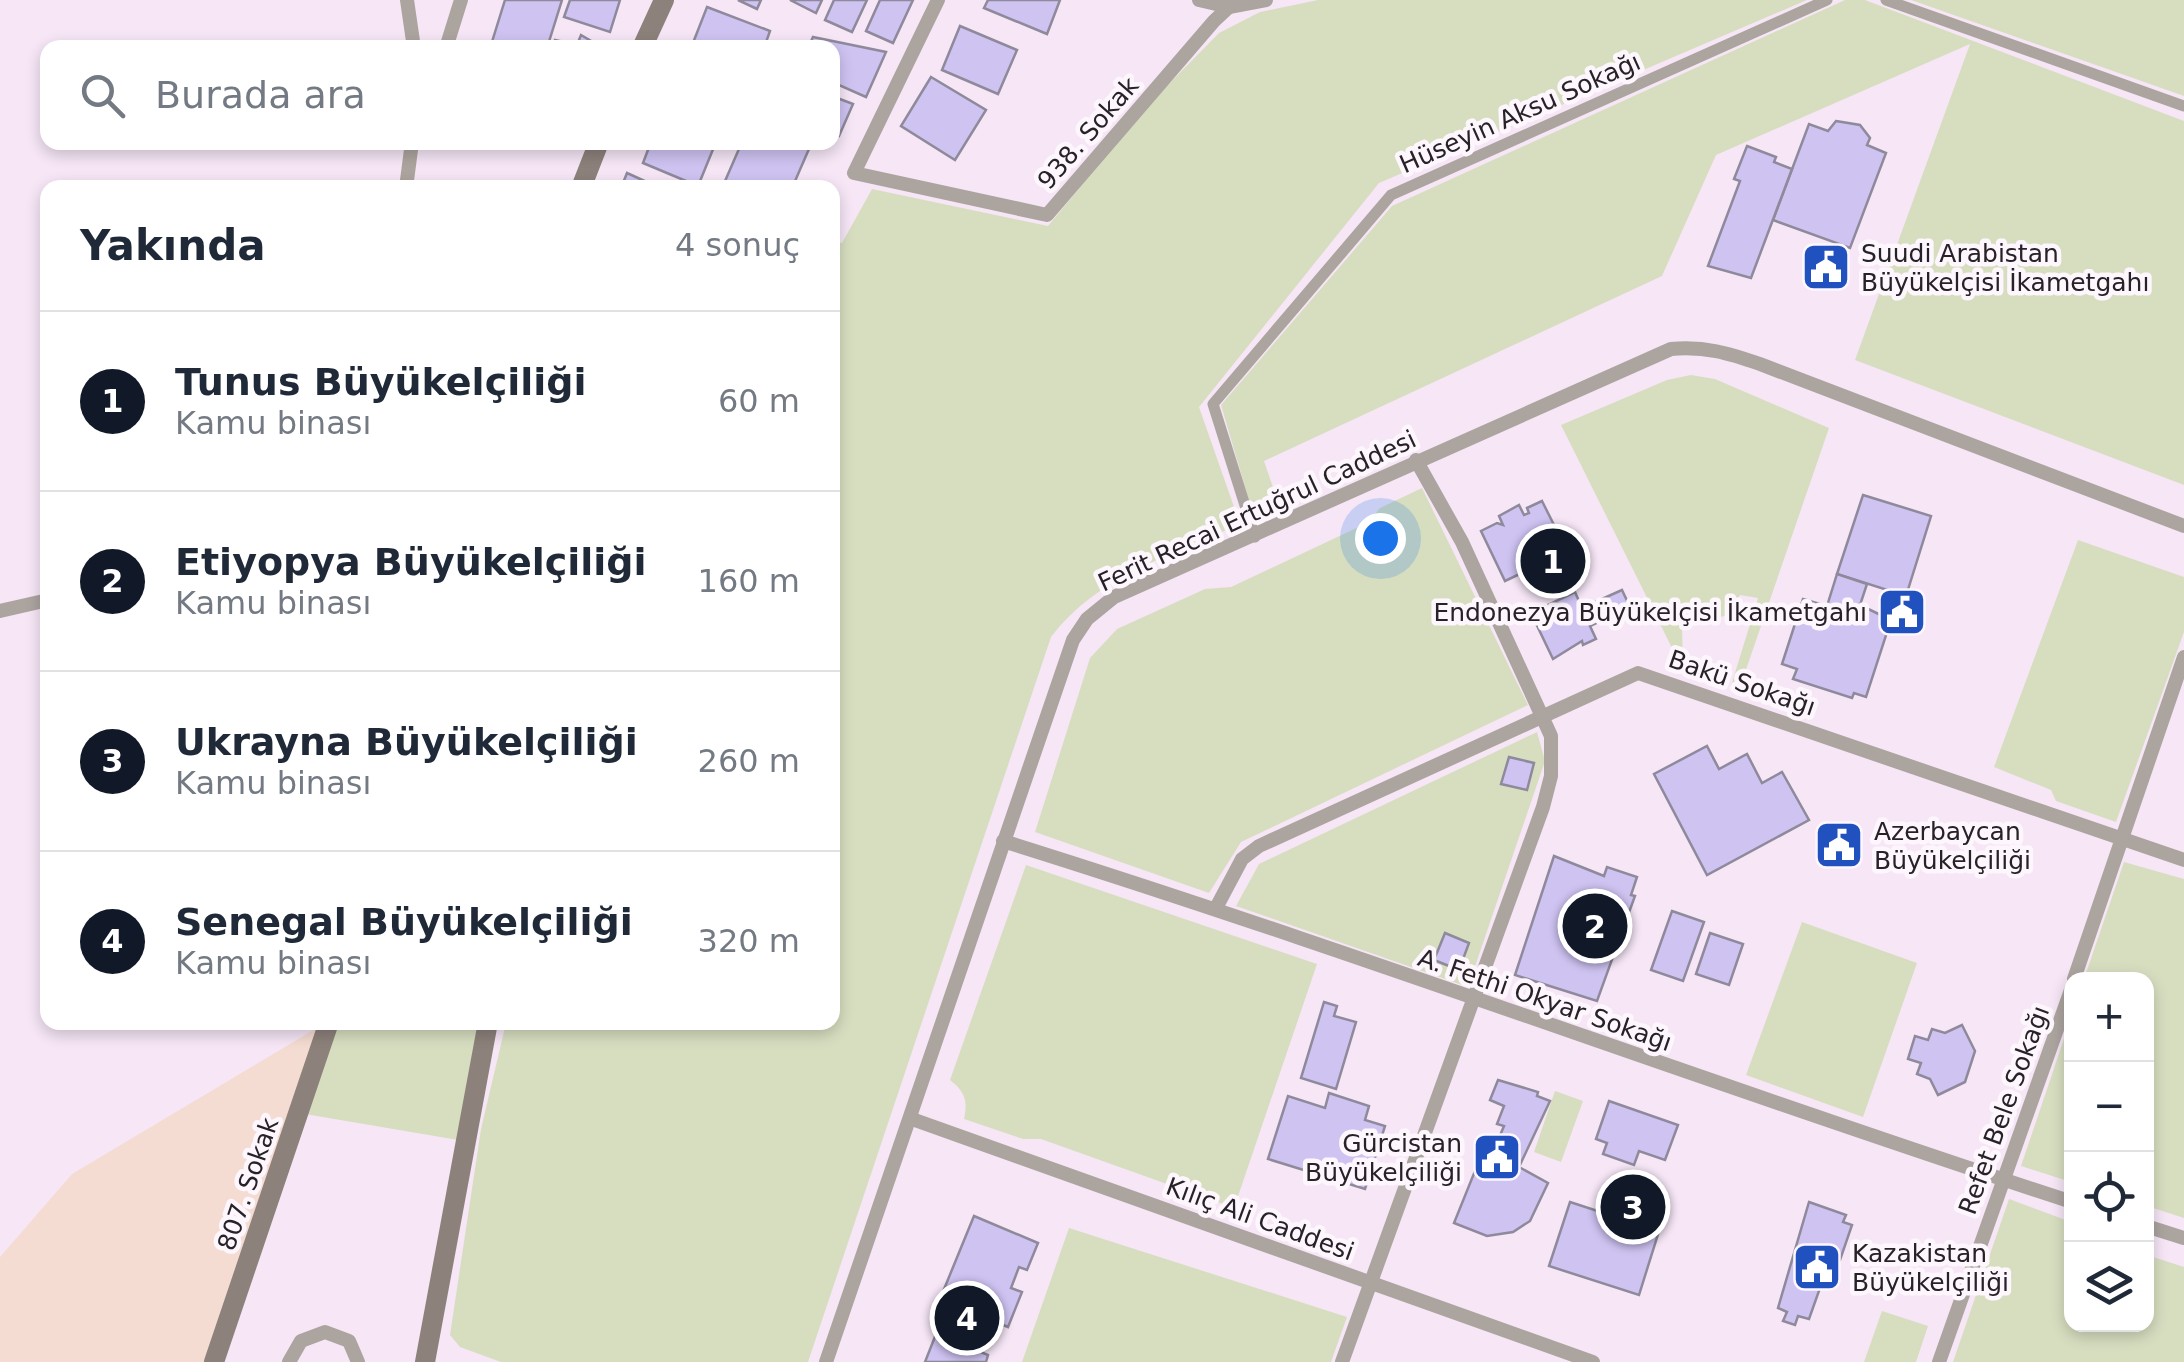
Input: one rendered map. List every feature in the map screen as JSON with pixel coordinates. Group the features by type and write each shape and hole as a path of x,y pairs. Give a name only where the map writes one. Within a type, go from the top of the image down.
{"main road":[{"path":"646,40 664,0"},
{"path":"584,180 596,150"},
{"name":"807. Sokak","path":"214,1362 325,1030"},
{"path":"424,1362 486,1030"}],"street":[{"path":"407,0 413,40"},
{"path":"448,40 461,0"},
{"name":"938. Sokak","path":"938,0 854,173 1047,215 1229,7"},
{"path":"1199,0 1229,7 1266,0"},
{"name":"Hüseyin Aksu Sokağı","path":"1256,537 1213,404 1391,195 1826,0"},
{"path":"1886,0 2184,106"},
{"path":"407,180 411,150"},
{"name":"Ferit Recai Ertuğrul Caddesi","path":"826,1362 1073,640 1087,619 1114,598 1671,349 1713,348 2184,526"},
{"path":"1342,1362 1551,776 1551,736 1542,714 1462,542 1416,460"},
{"path":"0,610 40,602"},
{"name":"Refet Bele Sokağı","path":"2077,972 2184,656"},
{"name":"Bakü Sokağı","path":"1216,908 1242,859 1258,846 1638,673 2184,860"},
{"name":"A. Fethi Okyar Sokağı","path":"1003,841 1216,908 2064,1199"},
{"name":"Refet Bele Sokağı","path":"1939,1362 2064,1009"},
{"name":"Kılıç Ali Caddesi","path":"912,1119 1592,1362"},
{"path":"2154,1229 2184,1238"},
{"path":"289,1362 301,1341 325,1332 348,1341 358,1362"}],"shaded area":[{"path":"313,1030 323,1030 214,1362 0,1362 0,1257 72,1174"}],"green space":[{"path":"1318,0 1807,0 1379,183 1199,407 1240,524 1113,583 1090,598 1051,637 808,1362 501,1362 460,1347 450,1335 481,1129 504,1030 840,1030 840,243 872,189 1048,226 1150,103 1219,33 1260,12"},
{"path":"1845,0 1865,0 2184,121 2184,485 1855,360 1970,44 1716,155 1662,276 1264,461 1279,505 1253,514 1221,405 1392,206"},
{"path":"1911,0 2184,0 2184,96"},
{"path":"1691,375 1715,379 1829,428 1739,690 1731,686 1758,598 1740,595 1729,615 1682,625 1683,670 1561,425 1667,380"},
{"path":"1422,488 1528,705 1241,842 1209,893 1035,832 1090,658 1117,629 1205,589 1231,587 1367,523 1380,508"},
{"path":"2078,540 2184,577 2184,632 2116,822 2056,801 2051,790 1994,767"},
{"path":"1537,732 1545,761 1468,987 1236,906 1259,864"},
{"path":"2124,862 2184,879 2184,1218 2154,1208 2154,972 2086,972"},
{"path":"1026,865 1317,964 1234,1208 1041,1139 1023,1139 964,1119 964,1097 950,1080"},
{"path":"1802,922 1917,963 1863,1117 1746,1075"},
{"path":"327,1030 487,1030 464,1141 299,1113"},
{"path":"2064,1039 2064,1180 2021,1166"},
{"path":"1555,1091 1583,1101 1561,1162 1534,1152"},
{"path":"2009,1199 2064,1219 2064,1332 2154,1332 2154,1257 2184,1267 2184,1362 1953,1362"},
{"path":"1069,1228 1347,1317 1331,1362 1022,1362"},
{"path":"1882,1311 1928,1326 1916,1362 1864,1362"}],"building":[{"path":"505,0 562,0 550,40 493,40"},
{"path":"570,0 620,0 610,32 564,17"},
{"path":"738,0 761,0 757,9"},
{"path":"790,0 822,0 816,13"},
{"path":"834,0 867,0 852,32 825,20"},
{"path":"880,0 913,0 893,43 866,31"},
{"path":"988,0 1060,0 1047,34 984,8"},
{"path":"707,7 770,31 767,40 694,40"},
{"path":"960,26 1017,50 998,94 942,70"},
{"path":"840,43 886,52 866,97 840,86"},
{"path":"931,77 986,110 955,160 901,126"},
{"path":"840,99 853,104 840,134"},
{"path":"1836,121 1860,125 1870,138 1867,145 1886,153 1850,248 1773,220 1809,124 1828,131"},
{"path":"1747,146 1776,157 1774,162 1792,169 1751,278 1708,266 1740,181 1734,179"},
{"path":"648,150 713,150 700,180 684,180 643,163"},
{"path":"739,150 809,150 795,180 725,180"},
{"path":"627,173 642,180 624,180"},
{"path":"1863,495 1931,516 1906,596 1837,574"},
{"path":"1542,501 1567,551 1525,567 1526,571 1505,581 1481,531 1497,523 1503,525 1499,516 1519,505 1524,515 1529,513 1527,508"},
{"path":"1837,574 1867,584 1860,605 1891,620 1866,697 1854,693 1852,698 1793,679 1797,669 1782,664 1803,599 1827,606"},
{"path":"1622,590 1630,607 1590,626 1596,639 1583,645 1582,641 1553,659 1531,613 1575,592 1582,608"},
{"path":"1707,746 1719,769 1747,754 1762,783 1782,772 1809,820 1707,875 1654,774"},
{"path":"1509,757 1534,763 1527,790 1501,784"},
{"path":"1554,856 1604,876 1607,867 1637,877 1631,895 1635,896 1597,1001 1515,975"},
{"path":"1672,911 1704,922 1683,981 1651,970"},
{"path":"1445,933 1469,943 1459,970 1434,960"},
{"path":"1710,933 1743,944 1729,985 1696,974"},
{"path":"1324,1002 1337,1006 1334,1016 1356,1022 1336,1089 1301,1078"},
{"path":"1962,1025 1975,1051 1965,1082 1938,1095 1930,1079 1917,1074 1921,1063 1908,1059 1915,1036 1928,1040 1932,1029 1945,1033"},
{"path":"1498,1080 1538,1092 1537,1096 1550,1101 1519,1167 1548,1183 1530,1221 1513,1232 1487,1236 1454,1223 1481,1156 1495,1161 1500,1147 1496,1145 1504,1126 1497,1124 1504,1106 1490,1100"},
{"path":"1329,1093 1369,1106 1365,1120 1385,1126 1365,1189 1268,1159 1288,1096 1325,1108"},
{"path":"1609,1101 1678,1125 1665,1160 1639,1151 1634,1165 1603,1154 1607,1143 1596,1139"},
{"path":"1570,1202 1659,1231 1639,1295 1549,1266"},
{"path":"1809,1202 1846,1215 1843,1222 1852,1225 1840,1260 1831,1257 1809,1319 1798,1316 1795,1325 1783,1321 1787,1312 1778,1308"},
{"path":"974,1216 1038,1243 1027,1270 1019,1267 1011,1288 1022,1292 1008,1327 940,1299"},
{"path":"942,1319 977,1333 971,1348 988,1355 986,1362 925,1362"}],"place":[{"name":"Suudi Arabistan Büyükelçisi İkametgahı","path":"1826,267"},
{"name":"Tunus Büyükelçiliği","path":"1553,561"},
{"name":"Endonezya Büyükelçisi İkametgahı","path":"1902,612"},
{"name":"Azerbaycan Büyükelçiliği","path":"1839,845"},
{"name":"Etiyopya Büyükelçiliği","path":"1595,926"},
{"name":"Gürcistan Büyükelçiliği","path":"1497,1157"},
{"name":"Ukrayna Büyükelçiliği","path":"1633,1207"},
{"name":"Kazakistan Büyükelçiliği","path":"1817,1267"},
{"name":"Senegal Büyükelçiliği","path":"967,1318"}]}
